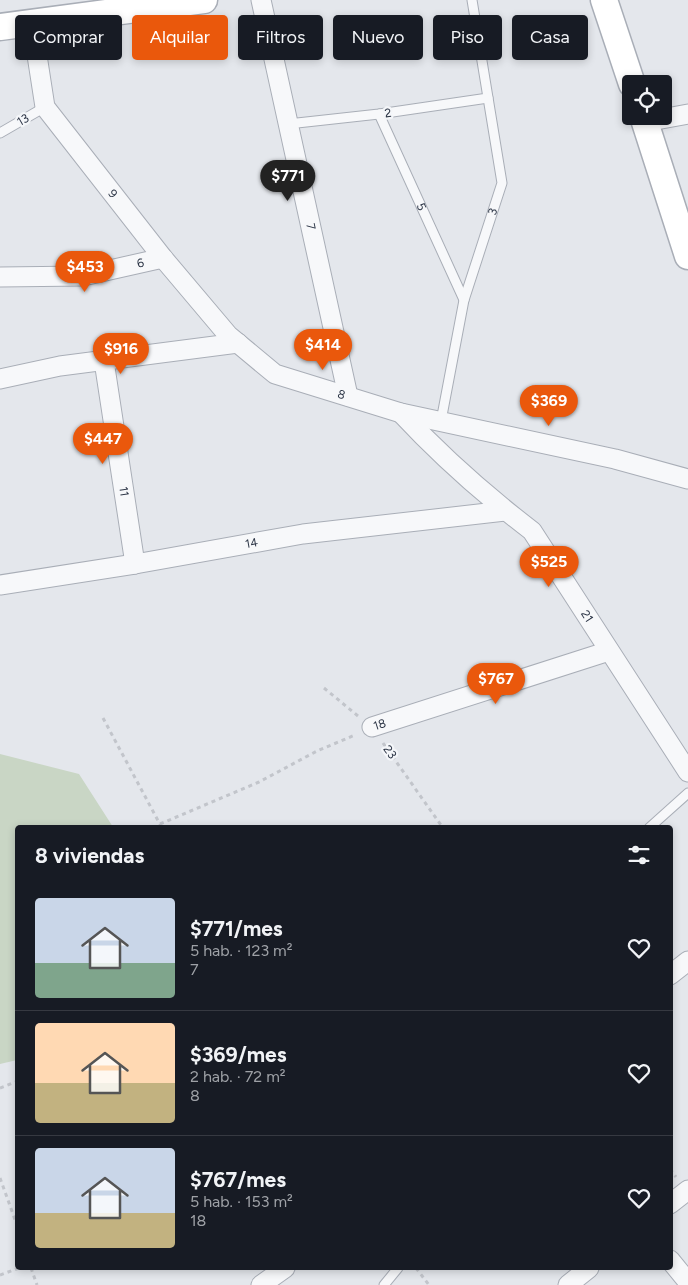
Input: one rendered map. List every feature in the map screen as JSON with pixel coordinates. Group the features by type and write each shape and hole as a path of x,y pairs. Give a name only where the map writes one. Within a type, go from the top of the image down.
{"street":[{"path":"78,15 147,3 204,0"},
{"name":"7","path":"261,0 348,396"},
{"path":"604,0 629,75"},
{"path":"0,27 15,25"},
{"name":"9","path":"38,60 45,107 163,258 228,335 238,343"},
{"path":"672,116 688,114"},
{"path":"646,125 688,256"},
{"name":"6","path":"0,277 83,276 163,258"},
{"path":"0,379 60,366 238,343"},
{"name":"8","path":"238,343 275,374 401,413 441,420 615,459 688,479"},
{"name":"11","path":"104,361 135,564"},
{"name":"21","path":"401,413 430,444 505,511 532,531 688,772"},
{"name":"14","path":"0,585 135,564 303,534 505,511"},
{"name":"18","path":"372,727 609,651"},
{"path":"673,973 688,961"},
{"path":"673,1202 688,1190"},
{"path":"673,1264 688,1282"},
{"path":"261,1285 283,1270"},
{"path":"568,1285 587,1270"}],"lane":[{"name":"3","path":"441,420 464,300 502,182 472,0"},
{"name":"2","path":"288,124 379,114 488,98"},
{"name":"13","path":"0,133 45,107"},
{"name":"5","path":"379,114 464,300"},
{"path":"652,825 688,793"},
{"path":"384,1285 396,1270"}],"path":[{"name":"23","path":"324,688 372,727 441,825"},
{"path":"103,718 160,825"},
{"name":"18","path":"163,825 259,782 317,751 372,727"},
{"path":"0,1088 15,1082"},
{"path":"0,1178 15,1220"},
{"path":"0,1275 15,1269"},
{"path":"32,1270 37,1285"},
{"path":"418,1270 429,1285"}],"green space":[{"path":"0,754 79,774 112,825 15,825 15,1060 0,1064"}]}
